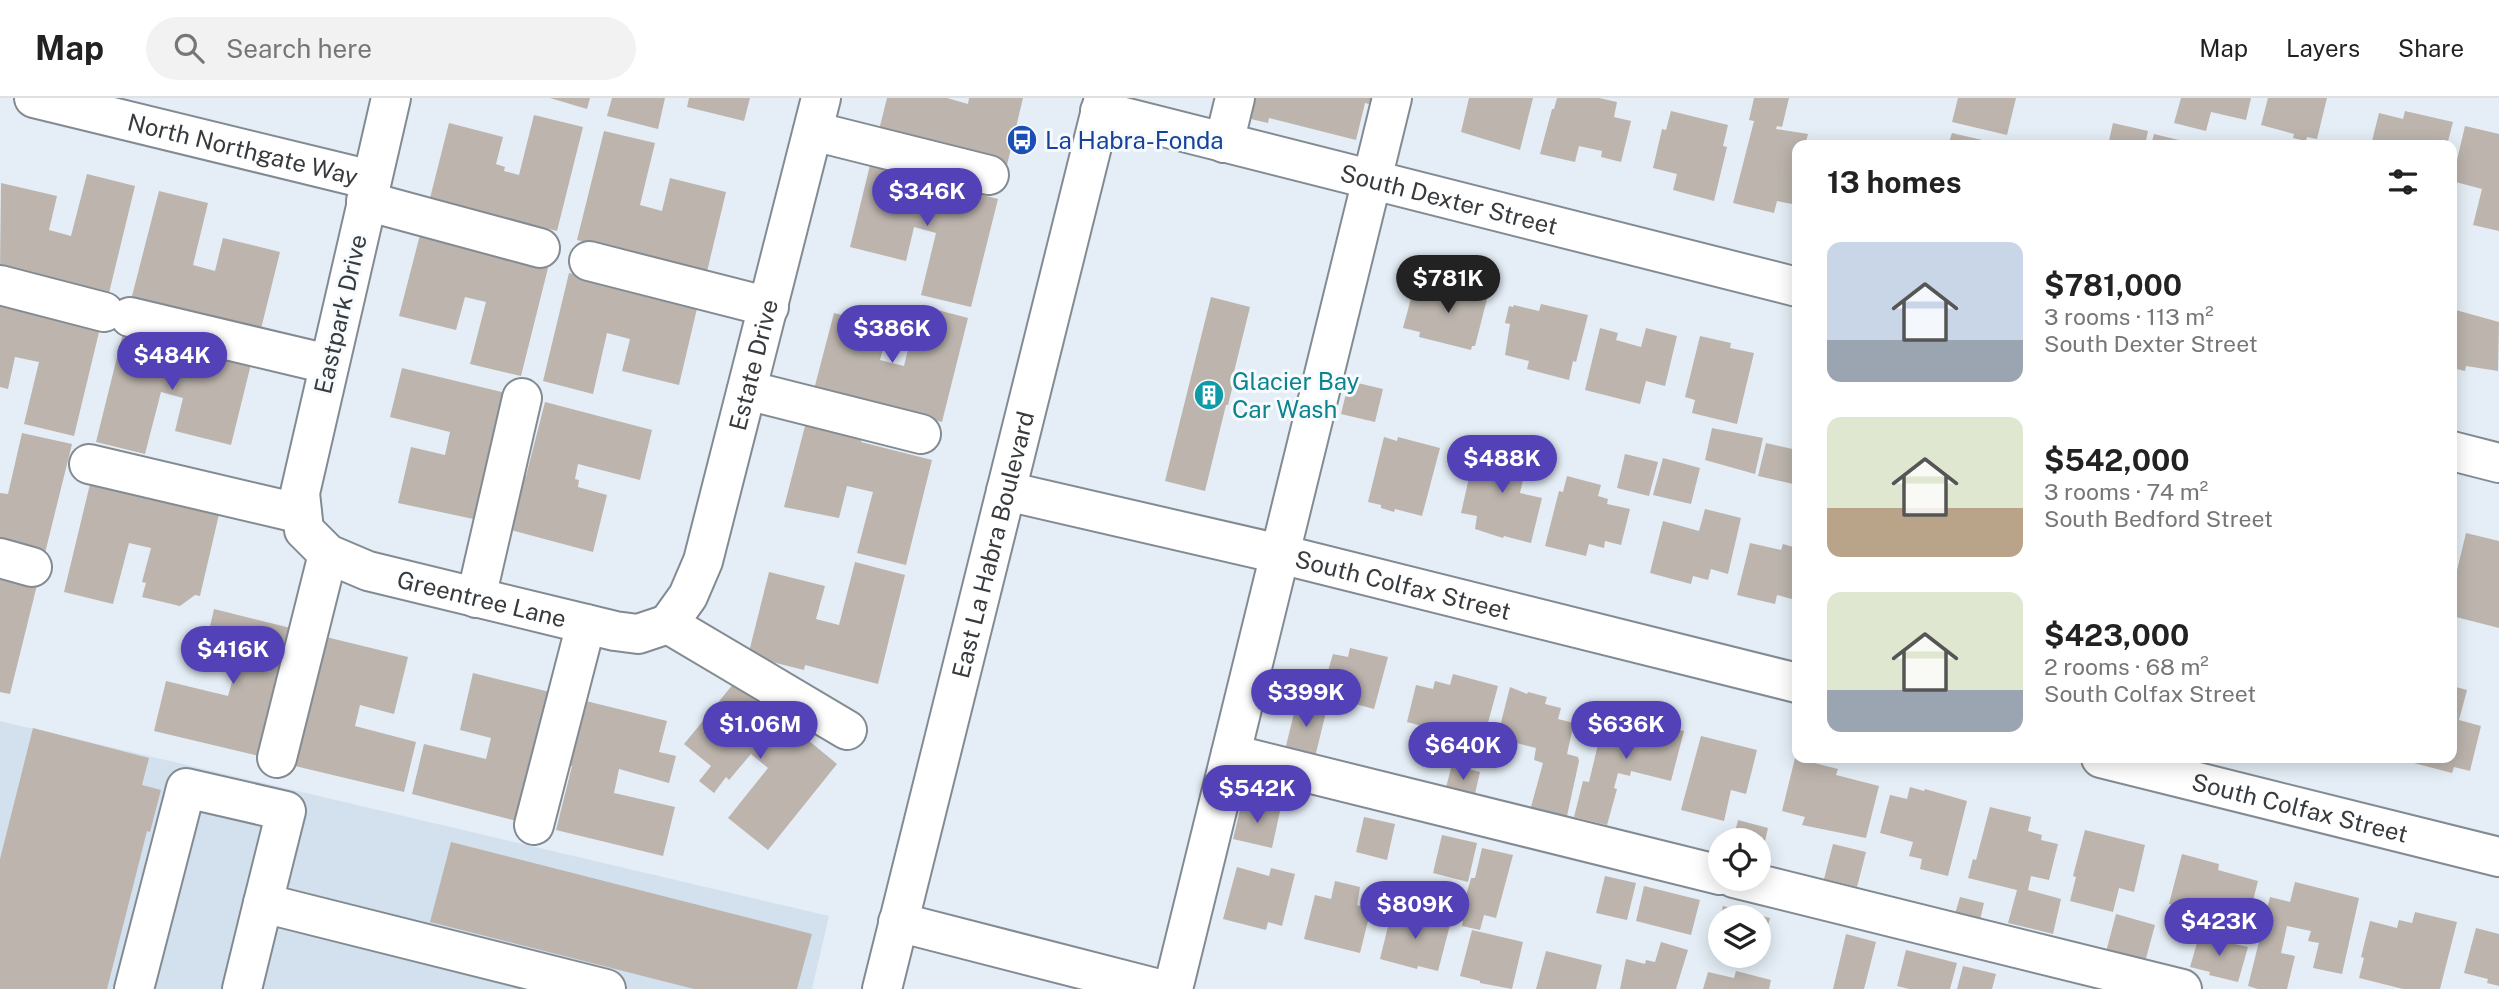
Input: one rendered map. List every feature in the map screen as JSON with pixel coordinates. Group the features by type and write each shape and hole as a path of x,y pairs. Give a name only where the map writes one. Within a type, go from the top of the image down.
{"street":[{"name":"North Northgate Way","path":"34,98 368,190 540,248"},
{"name":"Eastpark Drive","path":"277,758 312,533 300,493 391,98"},
{"path":"1224,143 1235,98"},
{"path":"1173,989 1392,98"},
{"name":"South Dexter Street","path":"1102,105 1224,143 1792,287"},
{"name":"East La Habra Boulevard","path":"882,989 1102,105"},
{"path":"817,114 989,175"},
{"name":"Estate Drive","path":"668,624 688,596 703,561 817,114"},
{"path":"589,261 769,307"},
{"path":"0,285 328,364"},
{"path":"747,390 921,434"},
{"path":"476,598 522,398"},
{"path":"2457,452 2499,463"},
{"name":"Greentree Lane","path":"89,464 312,533 368,571 638,634 668,624"},
{"name":"South Colfax Street","path":"1006,492 1280,554 1792,681"},
{"path":"534,825 586,624"},
{"path":"668,624 847,730"},
{"path":"1231,754 1708,872"},
{"name":"South Colfax Street","path":"2121,763 2499,856"},
{"path":"140,988 186,788 286,811 242,989"},
{"path":"1771,887 2182,989"},
{"path":"263,903 606,989"},
{"path":"898,922 1160,989"}],"shaded area":[{"path":"0,721 829,916 812,989 0,989"}],"building":[{"path":"550,98 590,98 587,109"},
{"path":"612,98 665,98 658,129 607,116"},
{"path":"689,98 750,98 744,121 687,107"},
{"path":"887,98 947,98 968,104 969,98 1023,98 1007,165 934,147 877,138"},
{"path":"1256,98 1375,98 1373,105 1365,103 1356,140 1269,118 1268,123 1251,119"},
{"path":"1469,98 1533,98 1520,150 1461,132"},
{"path":"1557,98 1599,98 1617,102 1614,117 1631,121 1621,162 1601,157 1602,151 1579,146 1575,162 1540,154"},
{"path":"1754,98 1789,98 1782,127 1777,126 1776,129 1808,134 1806,140 1792,140 1792,204 1777,201 1774,213 1733,203 1754,121 1749,120"},
{"path":"1958,98 2016,98 2007,135 1952,122"},
{"path":"2181,98 2251,98 2246,120 2211,112 2206,131 2174,123"},
{"path":"2268,98 2327,98 2317,139 2293,138 2294,134 2261,125"},
{"path":"1671,111 1728,125 1723,146 1727,147 1714,201 1673,190 1677,174 1653,168 1662,129 1666,130"},
{"path":"2405,111 2453,122 2448,140 2372,140 2379,113 2403,119"},
{"path":"534,115 583,127 557,231 513,220 512,223 428,206 449,123 503,137 496,164 505,167 504,171 519,175"},
{"path":"2113,123 2148,131 2146,140 2109,140"},
{"path":"2465,126 2499,134 2499,231 2473,225 2482,189 2457,182 2457,160"},
{"path":"604,131 655,143 640,205 662,211 670,178 726,192 706,276 650,257 577,240"},
{"path":"1952,133 1982,140 1950,140"},
{"path":"2154,134 2179,140 2152,140"},
{"path":"871,161 926,175 925,180 998,199 971,307 921,295 936,233 914,227 906,261 850,247"},
{"path":"87,174 135,186 109,293 37,276 0,271 1,183 57,196 49,230 71,236"},
{"path":"159,191 208,203 193,265 215,271 223,238 280,252 259,337 131,300"},
{"path":"421,231 475,250 548,268 521,376 470,364 486,302 465,297 456,330 399,316"},
{"path":"569,273 699,300 679,385 622,371 630,339 607,333 593,394 543,381"},
{"path":"1448,280 1489,291 1475,346 1472,346 1471,350 1419,337 1420,332 1403,328 1413,291 1430,295 1431,290 1445,293"},
{"name":"Glacier Bay Car Wash","path":"1211,297 1250,307 1205,491 1165,481"},
{"path":"0,298 100,328 74,436 24,424 39,362 15,357 8,389 0,387"},
{"path":"1541,304 1588,315 1569,380 1527,369 1529,361 1505,355 1510,324 1505,323 1509,306 1539,311"},
{"path":"919,305 968,318 942,422 812,397 834,313 889,327 880,360 904,366"},
{"path":"2457,310 2499,322 2498,371 2466,366 2465,371 2457,369"},
{"path":"1600,328 1618,333 1616,340 1641,347 1646,328 1677,336 1665,386 1646,381 1640,404 1585,390"},
{"path":"123,333 252,360 231,445 175,431 183,398 161,392 145,454 96,442"},
{"path":"1700,336 1731,343 1730,348 1754,353 1737,424 1692,413 1695,400 1685,397"},
{"path":"402,368 510,394 483,521 398,503 411,447 445,455 450,432 390,417"},
{"path":"1349,381 1383,389 1375,422 1341,414"},
{"path":"545,402 652,430 640,480 578,464 575,479 579,480 578,487 607,495 593,552 507,529 521,474 526,476"},
{"path":"806,422 863,436 861,442 932,460 906,565 857,553 873,492 847,486 839,518 784,507"},
{"path":"1712,428 1763,438 1755,474 1705,460"},
{"path":"22,433 72,444 45,553 0,542 0,493 8,494"},
{"path":"1384,437 1397,441 1398,437 1440,448 1422,516 1395,509 1394,512 1368,502"},
{"path":"1499,441 1530,449 1520,493 1542,498 1531,543 1475,529 1477,516 1461,513 1473,460 1493,465"},
{"path":"1766,443 1792,449 1792,484 1758,476"},
{"path":"1625,454 1658,462 1649,496 1617,488"},
{"path":"1663,458 1700,468 1691,504 1653,495"},
{"path":"1567,476 1601,485 1598,496 1608,499 1607,504 1630,509 1621,545 1605,541 1604,548 1589,544 1586,556 1545,546 1559,491 1563,492"},
{"path":"90,484 154,499 220,510 200,596 195,595 180,606 142,597 146,583 142,582 151,548 129,543 113,604 64,592"},
{"path":"1705,509 1741,518 1728,574 1711,569 1708,580 1693,576 1691,584 1650,573 1663,521 1699,531"},
{"path":"2466,533 2499,541 2499,628 2457,617 2457,570"},
{"path":"1750,543 1781,550 1783,544 1792,547 1792,599 1777,595 1775,604 1737,595"},
{"path":"855,562 905,575 878,684 805,665 804,670 748,656 769,572 825,586 816,619 839,625"},
{"path":"0,576 37,585 10,694 0,692"},
{"path":"214,609 299,630 263,757 154,731 166,681 228,696 234,674 201,665"},
{"path":"322,636 408,657 394,714 360,705 355,726 416,742 404,792 295,766 313,693"},
{"path":"1350,648 1388,657 1374,709 1344,701 1342,707 1319,701 1333,654 1348,657"},
{"path":"473,673 558,694 521,822 412,794 424,744 486,759 491,738 460,730"},
{"path":"1453,674 1498,686 1477,763 1464,760 1465,756 1421,745 1426,727 1407,722 1416,685 1433,689 1435,681 1450,685"},
{"path":"739,677 782,712 779,716 837,764 768,850 728,818 768,768 751,754 729,780 726,777 714,793 699,781 711,766 684,744"},
{"path":"1510,687 1527,694 1528,692 1547,697 1545,704 1561,708 1558,719 1574,723 1567,754 1578,757 1579,761 1567,816 1531,807 1543,763 1534,760 1536,748 1497,738"},
{"path":"2457,687 2467,690 2459,720 2481,726 2470,771 2454,767 2452,773 2414,763 2457,763"},
{"path":"582,700 667,721 659,752 676,756 669,783 619,769 614,793 675,807 663,856 556,830 572,766 569,766 572,757 568,756"},
{"path":"1297,701 1327,708 1315,757 1285,750"},
{"path":"1606,711 1684,731 1671,781 1631,771 1630,776 1618,773 1614,788 1617,789 1607,825 1574,817 1583,781 1589,782"},
{"path":"33,728 149,758 142,785 161,790 150,832 147,831 107,989 0,989 0,859"},
{"path":"1701,736 1757,750 1746,794 1731,790 1724,821 1681,810"},
{"path":"1794,763 1815,763 1838,769 1836,775 1879,786 1866,838 1802,825 1805,817 1782,811"},
{"path":"1452,765 1480,772 1474,798 1445,791"},
{"path":"1910,787 1967,801 1948,876 1920,869 1922,859 1909,856 1913,842 1880,833 1890,795 1907,799"},
{"path":"1242,802 1280,811 1272,848 1233,839"},
{"path":"1990,807 2031,817 2028,831 2042,835 2041,840 2058,844 2049,880 2031,876 2028,890 2061,899 2053,934 2008,923 2017,890 1968,878 1973,859 1976,860"},
{"path":"1364,817 1395,824 1387,860 1356,852"},
{"path":"1738,820 1768,828 1736,828"},
{"path":"2085,830 2145,845 2134,892 2119,888 2113,912 2070,901 2076,877 2073,876"},
{"path":"1442,835 1477,843 1468,882 1433,873"},
{"path":"451,842 812,934 797,989 694,989 430,922"},
{"path":"1833,844 1866,852 1857,887 1824,879"},
{"path":"1482,848 1513,855 1496,918 1484,915 1480,930 1462,926 1460,917 1471,878 1475,878"},
{"path":"2182,854 2219,864 2218,870 2258,881 2247,924 2243,927 2232,925 2233,920 2223,918 2221,924 2208,920 2210,915 2169,904"},
{"path":"1237,867 1269,876 1271,868 1295,874 1282,926 1268,922 1266,930 1223,919"},
{"path":"1605,876 1636,883 1627,920 1596,913"},
{"path":"1335,881 1360,887 1357,905 1371,909 1360,953 1304,939 1315,895 1331,899"},
{"path":"2295,882 2359,898 2342,974 2313,968 2319,943 2308,941 2311,931 2287,926 2281,953 2295,956 2287,989 2258,989 2248,986 2270,897 2290,902"},
{"path":"1644,886 1700,900 1691,935 1636,921"},
{"path":"1960,897 1984,903 1980,920 1955,914"},
{"path":"1392,910 1450,925 1438,971 1418,966 1417,969 1380,959"},
{"path":"2415,912 2457,922 2440,989 2403,989 2359,978 2370,921 2397,928 2399,920 2412,923"},
{"path":"2116,914 2155,925 2145,962 2106,952"},
{"path":"2476,928 2499,934 2499,986 2487,983 2488,979 2464,973"},
{"path":"1472,930 1523,942 1512,989 1460,976"},
{"path":"1846,934 1876,942 1864,989 1833,989"},
{"path":"2199,936 2248,947 2238,982 2190,967"},
{"path":"1661,942 1688,950 1676,989 1620,989 1626,959 1645,964 1646,960 1655,962"},
{"path":"1906,950 1957,963 1950,989 1909,989 1897,986"},
{"path":"1546,951 1602,965 1596,989 1536,989"},
{"path":"1963,966 1996,974 1992,989 1957,989"},
{"path":"1736,971 1771,980 1769,989 1703,989 1708,972 1734,978"}],"place":[{"name":"La Habra-Fonda","path":"1022,140"},
{"name":"Glacier Bay Car Wash","path":"1209,395"}]}
